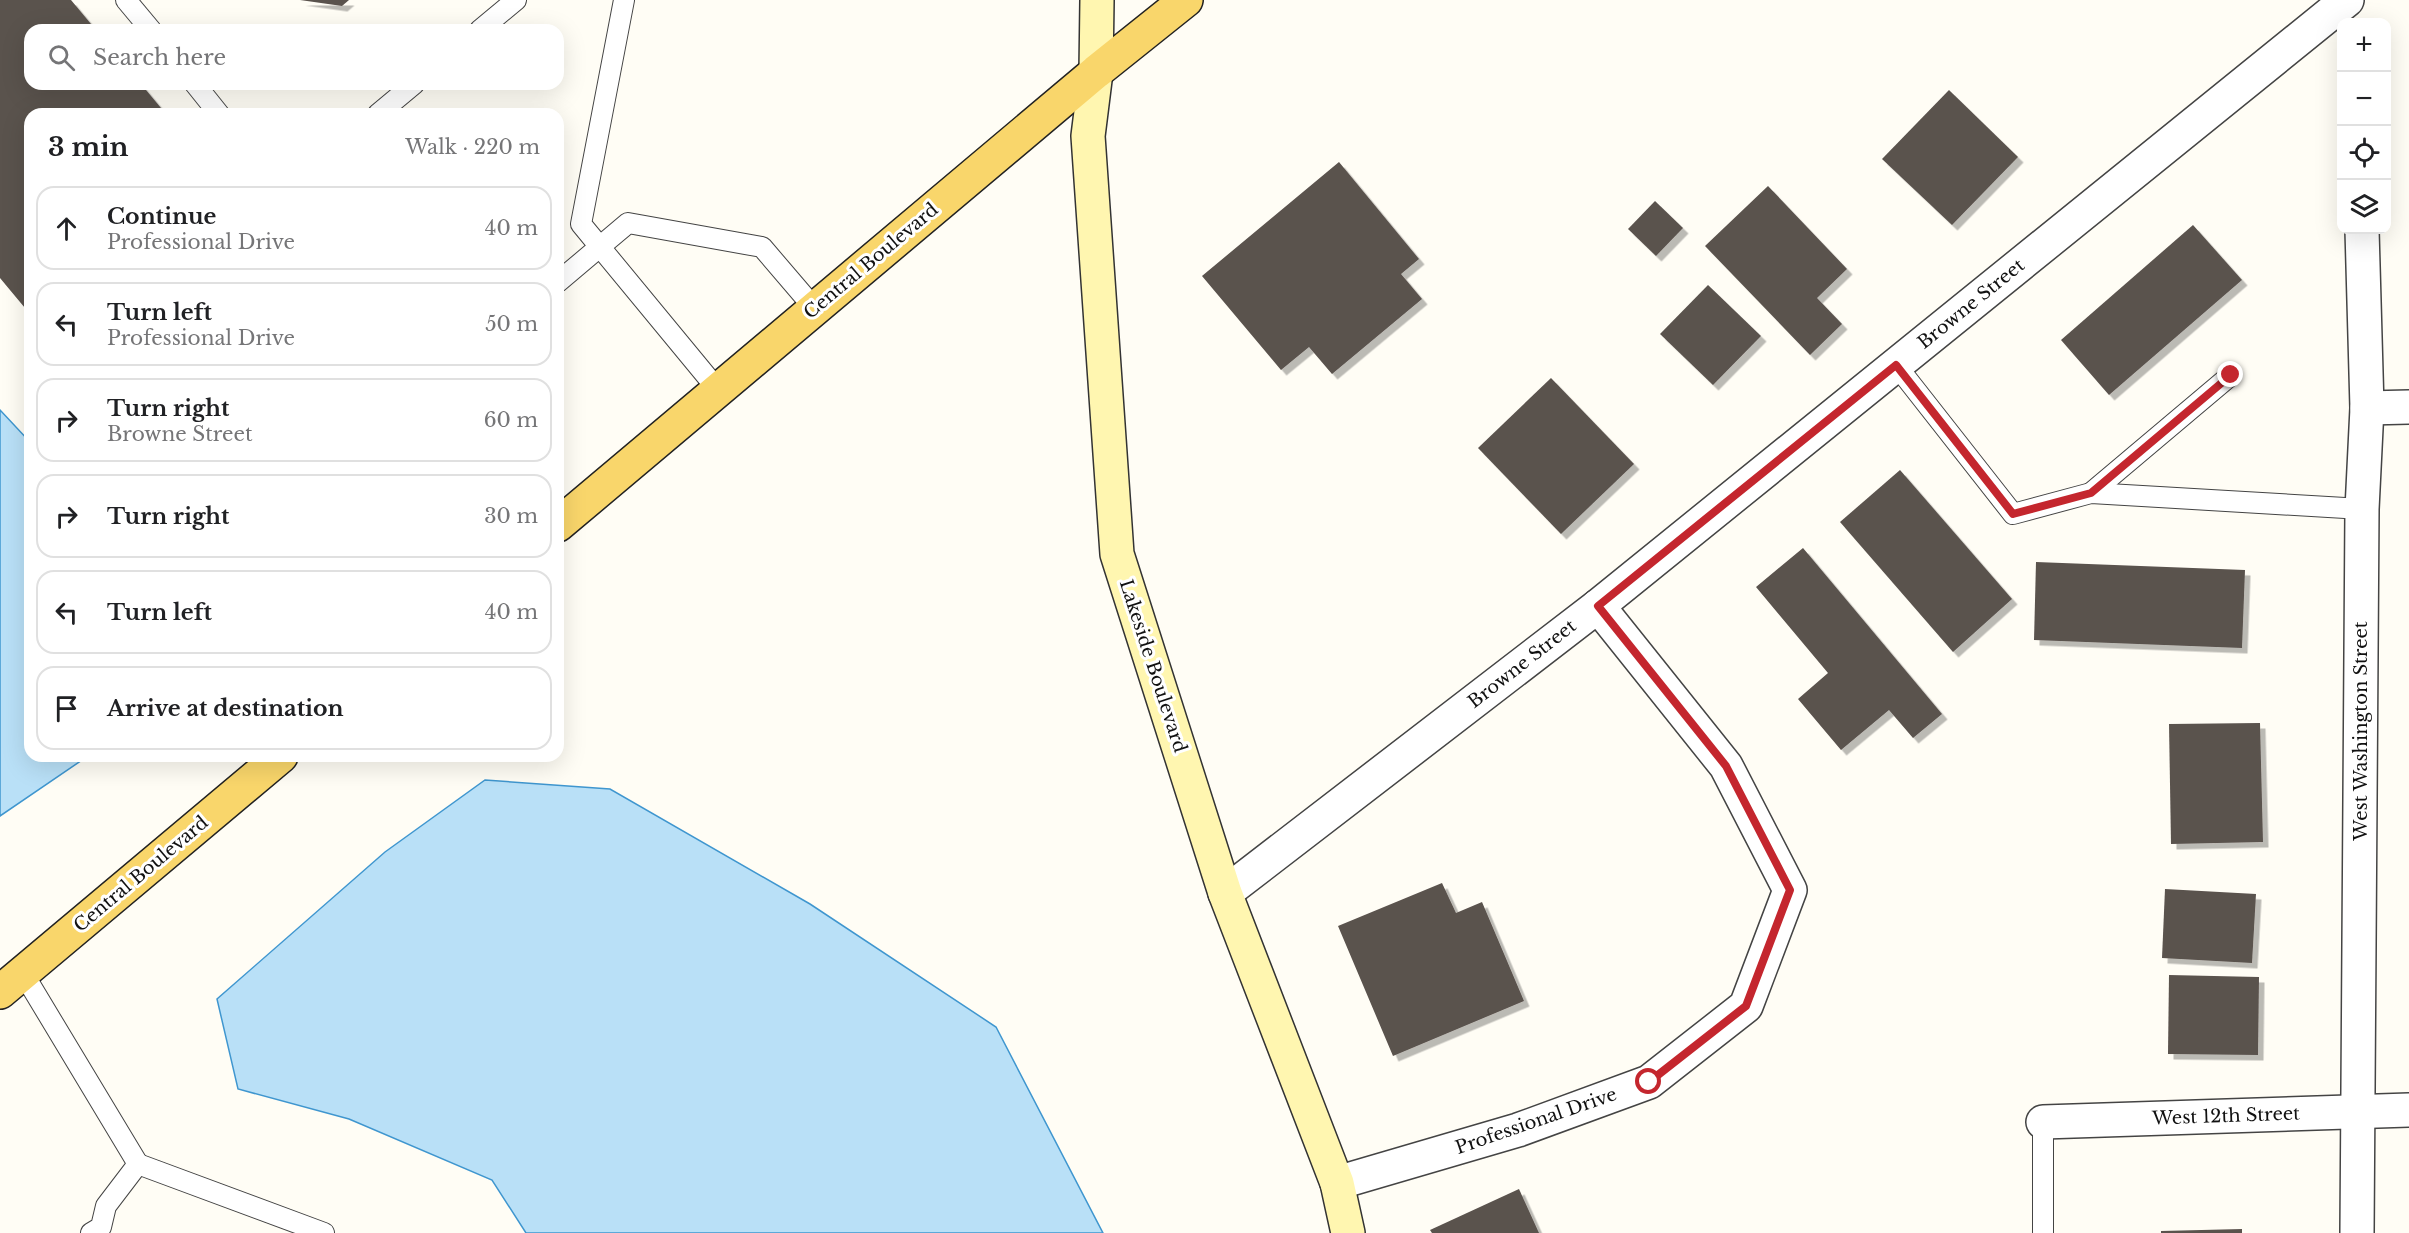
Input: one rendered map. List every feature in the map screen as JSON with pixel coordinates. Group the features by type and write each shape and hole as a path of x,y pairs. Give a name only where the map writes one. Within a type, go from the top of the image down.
{"main road":[{"name":"Central Boulevard","path":"564,520 1096,72 1186,0"},
{"name":"Central Boulevard","path":"12,982 274,762"}],"street":[{"name":"Lakeside Boulevard","path":"1096,0 1096,72 1088,136 1117,554 1225,893 1337,1183 1348,1233"},
{"name":"Browne Street","path":"1225,893 1598,606 2347,0"},
{"path":"2356,0 2357,18"},
{"name":"West Washington Street","path":"2357,1233 2362,509 2367,408 2362,234"},
{"path":"2367,408 2409,407"},
{"name":"Professional Drive","path":"1337,1183 1518,1130 1649,1082 1746,1006 1790,890 1726,766 1598,606"},
{"name":"West 12th Street","path":"2043,1122 2409,1110"}],"lane":[{"path":"126,0 146,24"},
{"path":"487,24 516,0"},
{"path":"624,0 581,224 718,390"},
{"path":"200,90 214,108"},
{"path":"385,108 407,90"},
{"path":"564,277 628,223 762,248 815,309"},
{"path":"1896,365 2013,514 2091,493 2362,509"},
{"path":"2091,493 2231,375"},
{"path":"12,982 138,1164 324,1233"},
{"path":"2043,1122 2043,1233"},
{"path":"91,1233 101,1227 106,1206 138,1164"}],"water":[{"path":"0,410 24,436 24,762 79,762 0,816"},
{"path":"485,780 610,789 810,904 996,1027 1103,1233 526,1233 492,1180 349,1119 238,1089 217,999 385,852"}],"building":[{"path":"0,0 71,0 91,24 24,24 24,90 146,90 161,108 24,108 24,307 0,278"},
{"path":"300,0 349,0 342,6"},
{"path":"1949,90 2018,157 1952,225 1882,159"},
{"path":"1339,162 1419,259 1401,274 1422,299 1332,374 1309,347 1281,370 1202,276"},
{"path":"1768,186 1847,269 1817,298 1842,324 1810,355 1705,246"},
{"path":"1655,201 1683,228 1656,256 1628,229"},
{"path":"2193,225 2242,280 2109,395 2061,340"},
{"path":"1708,285 1761,336 1713,385 1660,334"},
{"path":"1551,378 1634,464 1561,534 1478,448"},
{"path":"1900,470 2012,599 1953,652 1840,522"},
{"path":"1803,548 1942,714 1913,738 1889,710 1841,750 1798,699 1828,673 1756,587"},
{"path":"2036,562 2245,570 2242,648 2034,640"},
{"path":"2260,723 2263,842 2171,844 2169,724"},
{"path":"1442,883 1456,913 1482,902 1524,1001 1393,1056 1338,926"},
{"path":"2165,889 2256,894 2252,963 2162,958"},
{"path":"2169,975 2259,977 2258,1055 2168,1054"},
{"path":"1519,1189 1539,1233 1432,1233 1430,1230"},
{"path":"2242,1229 2242,1233 2161,1233 2161,1231"}],"route":[{"path":"1649,1082 1746,1006 1790,890 1726,766 1598,606 1896,365 2013,514 2091,493 2231,375"}]}
